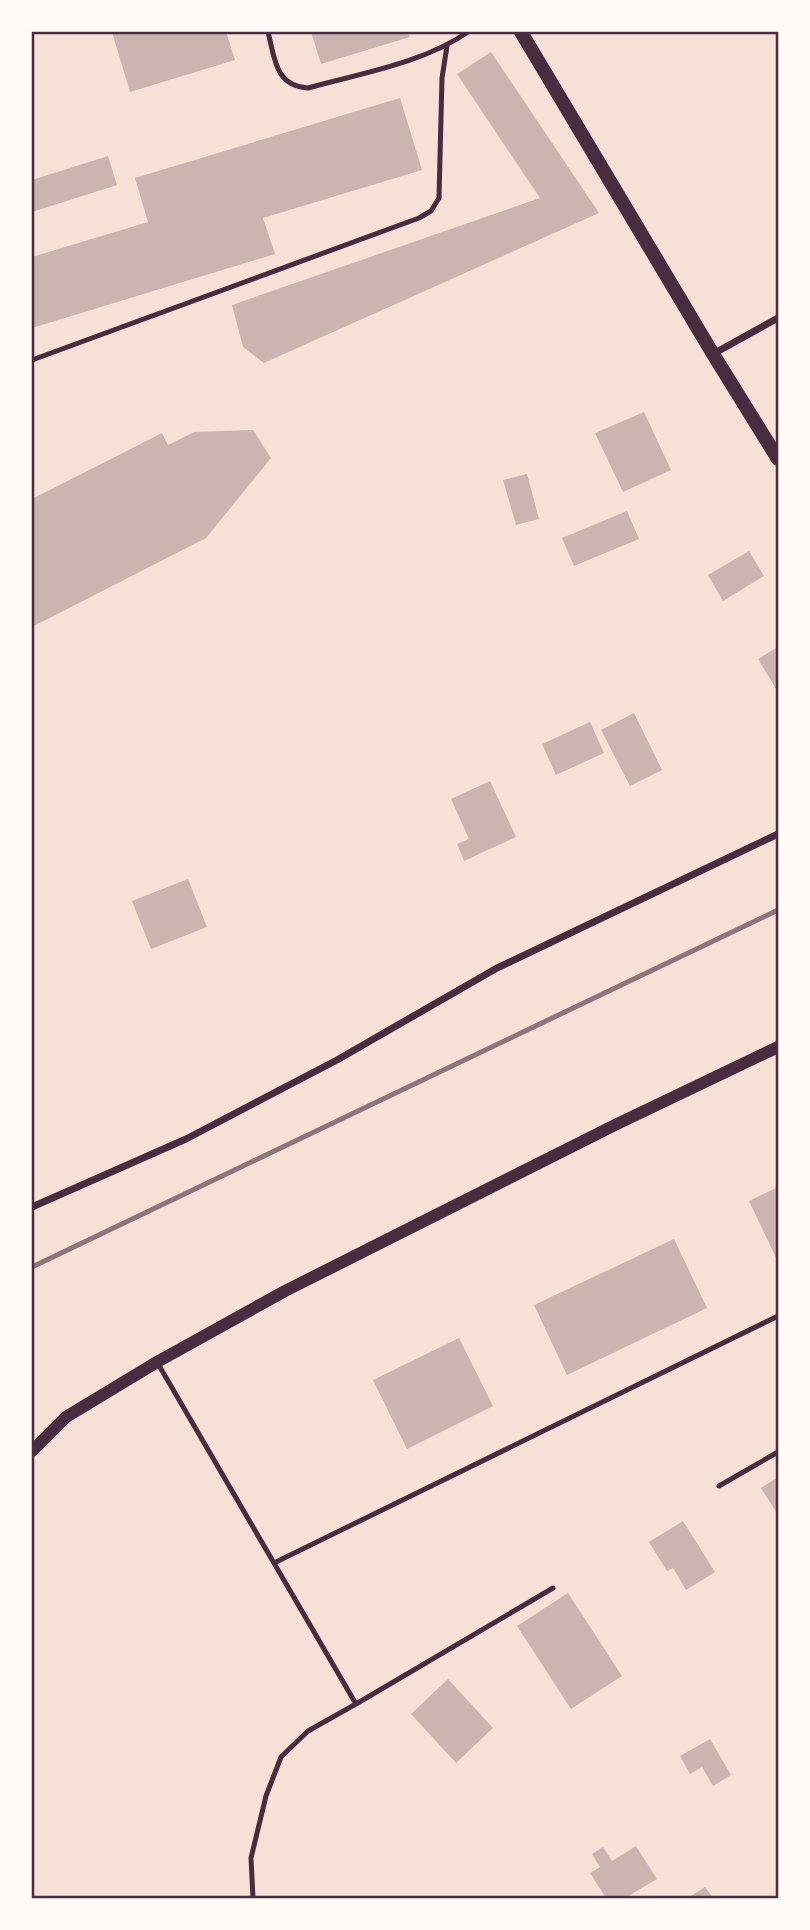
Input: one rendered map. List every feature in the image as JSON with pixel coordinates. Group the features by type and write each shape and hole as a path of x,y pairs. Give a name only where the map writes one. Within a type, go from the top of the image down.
{"main road":[{"path":"521,32 713,354 779,458"}],"street":[{"path":"713,354 779,318"},
{"path":"32,1207 186,1139 337,1060 497,968 779,834"},
{"path":"32,1451 66,1418 157,1362 309,1278 615,1125 779,1047"}],"lane":[{"path":"268,32 278,69 284,81 295,88 308,88 417,58 447,46 468,32"},
{"path":"32,360 419,218 431,211 439,198 442,78 447,46"},
{"path":"274,1563 779,1316"},
{"path":"157,1362 356,1704"},
{"path":"719,1486 779,1452"},
{"path":"253,1899 251,1858 266,1796 281,1757 308,1731 554,1588"}],"building":[{"path":"112,32 226,32 235,60 130,92"},
{"path":"311,32 408,32 410,37 321,64"},
{"path":"491,52 599,213 264,363 243,347 232,305 540,198 457,74"},
{"path":"400,98 422,170 263,218 275,254 32,328 32,257 148,222 135,178"},
{"path":"108,156 117,185 32,212 32,180"},
{"path":"644,412 671,470 623,492 595,433"},
{"path":"253,430 271,458 206,538 32,627 32,499 162,433 168,445 194,432"},
{"path":"527,474 539,519 516,525 503,480"},
{"path":"627,511 639,539 574,566 562,538"},
{"path":"749,551 764,576 723,601 708,575"},
{"path":"778,647 778,692 758,659"},
{"path":"634,713 662,770 630,786 601,730"},
{"path":"590,722 604,753 556,775 542,744"},
{"path":"490,781 516,837 464,861 457,844 469,839 451,799"},
{"path":"188,879 207,927 151,949 132,901"},
{"path":"778,1187 778,1262 749,1201"},
{"path":"674,1239 707,1308 567,1375 534,1305"},
{"path":"459,1338 493,1406 407,1449 373,1380"},
{"path":"778,1477 778,1515 761,1488"},
{"path":"683,1521 715,1572 686,1590 673,1568 667,1571 649,1542"},
{"path":"568,1593 622,1676 571,1709 517,1626"},
{"path":"448,1679 493,1728 456,1763 411,1714"},
{"path":"710,1739 731,1775 713,1786 702,1767 690,1774 680,1756"},
{"path":"636,1846 657,1879 625,1898 606,1898 590,1873 600,1867 592,1854 603,1847 612,1861"},
{"path":"705,1887 713,1898 688,1898"}],"railway":[{"path":"32,1267 778,910"}]}
